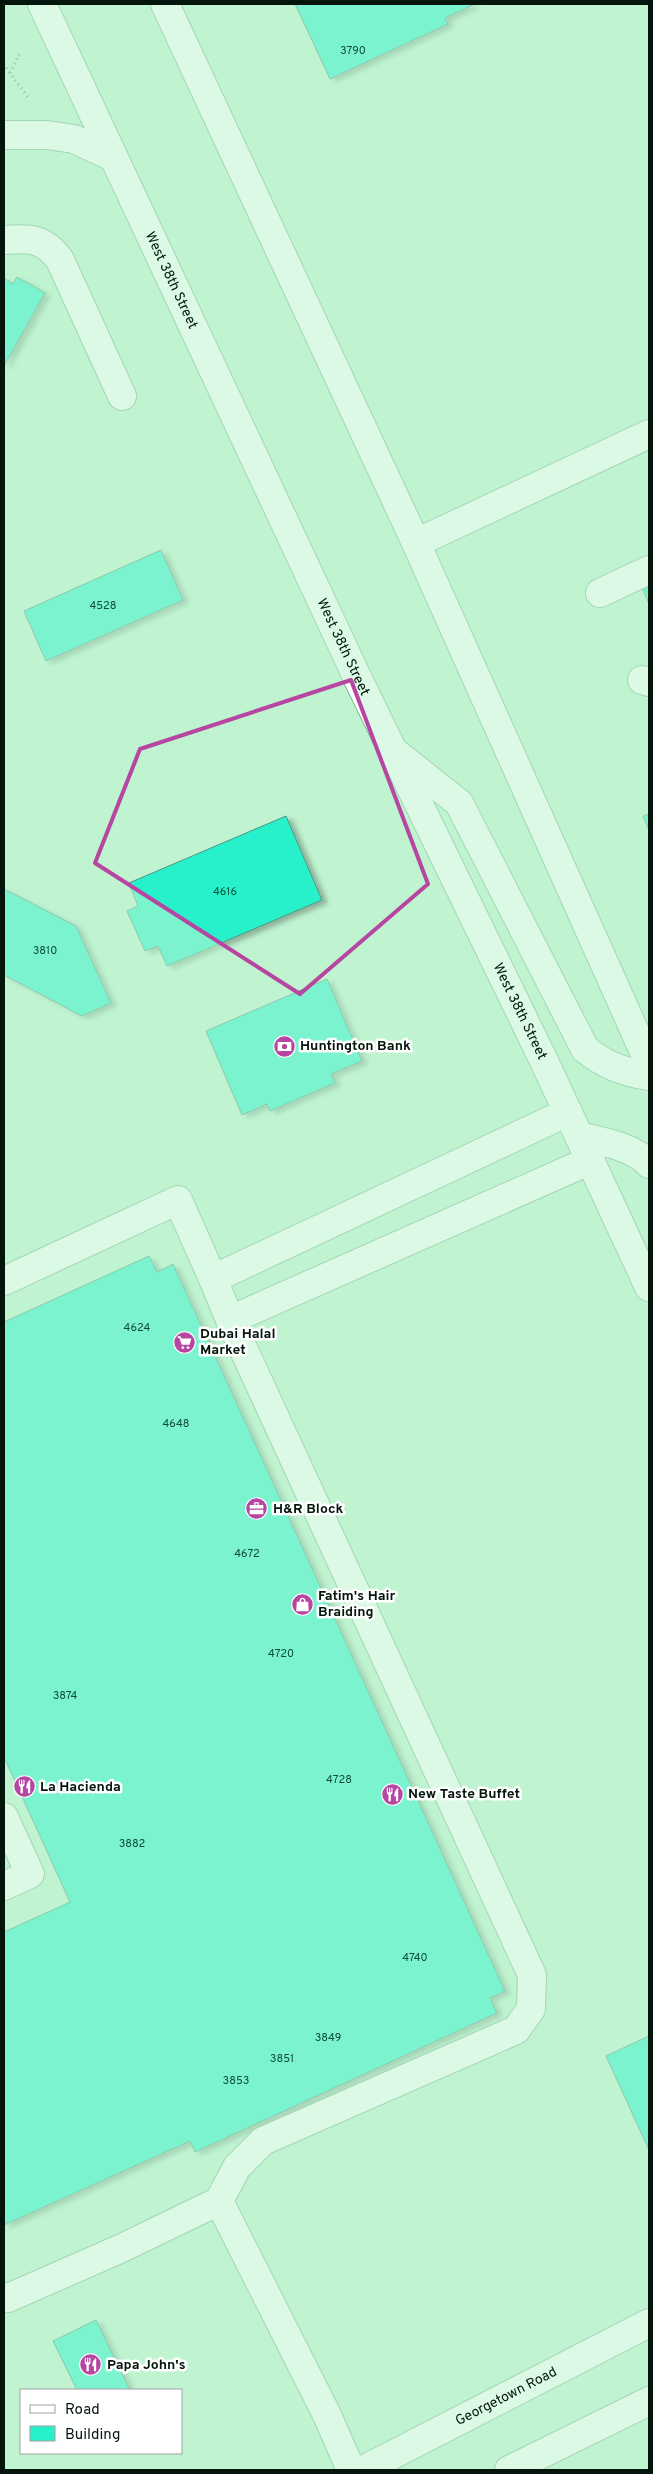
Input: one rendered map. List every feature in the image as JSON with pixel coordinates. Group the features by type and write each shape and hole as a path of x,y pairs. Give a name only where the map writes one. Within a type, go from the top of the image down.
{"main road":[{"name":"West 38th Street","path":"42,4 392,750 591,1160 649,1287"},
{"path":"165,4 416,543 649,1063"},
{"path":"4,136 47,135 74,139 113,157"},
{"path":"4,240 40,242 50,247 60,260 122,396"},
{"path":"416,543 649,434"},
{"path":"600,593 649,570"},
{"path":"392,750 459,803 585,1049 596,1058 626,1071 649,1076"},
{"path":"213,1278 568,1112"},
{"path":"579,1136 643,1157 649,1164"},
{"path":"230,1320 591,1160"},
{"path":"4,1281 178,1200 230,1320 532,1975 531,2009 516,2030 263,2141 237,2167 220,2201 70,2271 8,2298 4,2297"},
{"path":"4,1817 30,1874 4,1886"},
{"path":"220,2201 327,2415 351,2470"},
{"name":"Georgetown Road","path":"364,2470 649,2323"},
{"path":"509,2470 649,2401"}],"path":[{"path":"10,73 20,51"},
{"path":"6,68 34,105"}],"highlighted area":[{"path":"351,680 428,884 300,994 95,863 140,749"}],"building":[{"path":"295,4 475,4 445,18 448,24 330,79"},
{"path":"17,277 45,293 4,366 4,278 13,284"},
{"path":"161,550 183,600 46,661 24,611"},
{"path":"649,581 649,604 641,585"},
{"path":"649,814 649,830 643,816"},
{"path":"286,816 322,900 167,966 158,946 145,951 127,911 138,906 129,883"},
{"path":"4,889 76,926 111,1003 82,1016 4,975"},
{"name":"Huntington Bank","path":"327,979 362,1061 331,1074 335,1083 270,1111 267,1104 242,1115 206,1031"},
{"path":"149,1256 157,1272 173,1264 505,1991 490,1998 497,2013 195,2152 190,2141 4,2225 4,1932 70,1902 4,1757 4,1322"},
{"path":"649,2036 649,2150 606,2056"},
{"name":"Papa John's","path":"96,2320 130,2389 77,2389 53,2341"}],"place":[{"name":"Huntington Bank","path":"284,1046"},
{"name":"Dubai Halal Market","path":"184,1342"},
{"name":"H&R Block","path":"257,1509"},
{"name":"Fatim's Hair Braiding","path":"302,1604"},
{"name":"La Hacienda","path":"24,1787"},
{"name":"New Taste Buffet","path":"392,1794"},
{"name":"Papa John's","path":"91,2365"}]}
